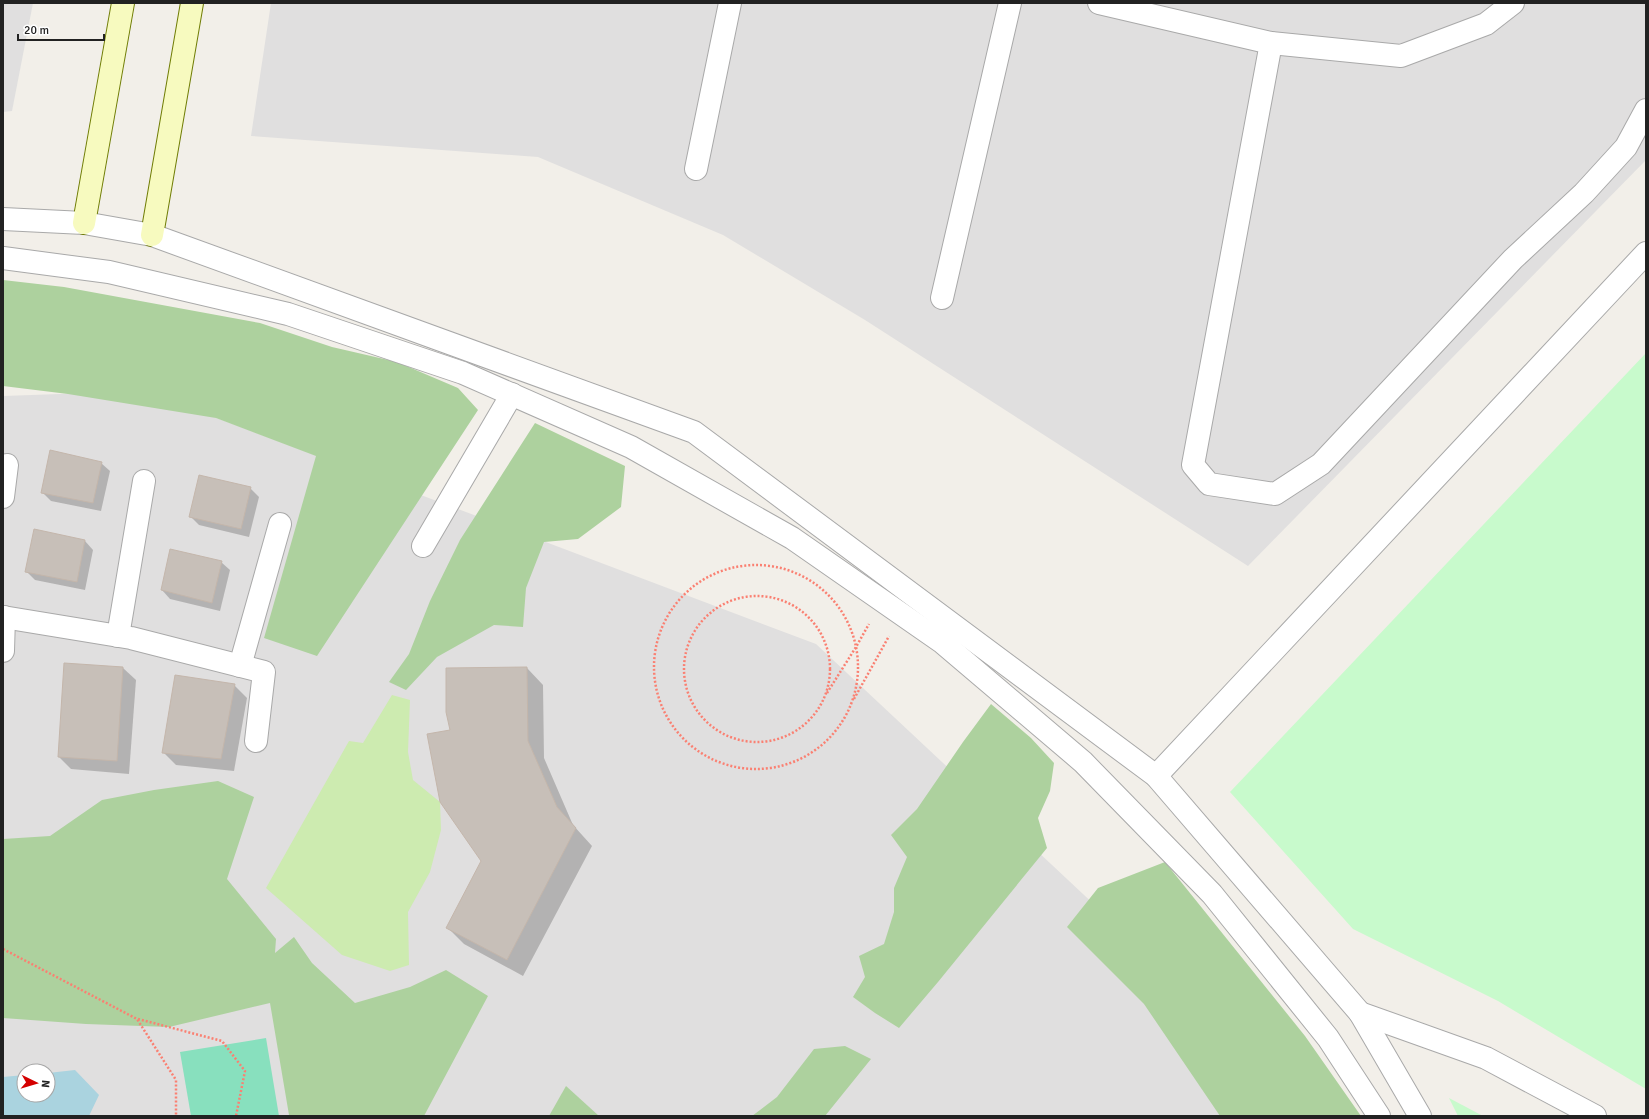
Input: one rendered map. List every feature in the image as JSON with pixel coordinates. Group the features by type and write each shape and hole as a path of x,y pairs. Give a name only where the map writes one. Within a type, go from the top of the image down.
{"main road":[{"path":"84,223 123,3"},
{"path":"152,235 192,3"}],"street":[{"path":"696,169 730,3"},
{"path":"942,298 1010,3"},
{"path":"1099,3 1271,43 1401,56 1486,24 1514,3"},
{"path":"1271,43 1193,465 1209,484 1275,494 1321,464 1513,259 1584,193 1626,147 1646,110"},
{"path":"3,219 84,223 152,235 694,432 1156,776 1360,1013 1420,1116"},
{"path":"1156,776 1646,253"},
{"path":"3,258 109,272 288,314 463,373 631,447 792,538 943,643 1083,762 1212,894 1328,1038 1379,1116"},
{"path":"423,546 512,394"},
{"path":"3,497 7,465"},
{"path":"118,636 144,481"},
{"path":"240,666 280,524"},
{"path":"3,651 4,617 131,638 264,672 256,741"},
{"path":"1360,1013 1486,1058 1595,1116"}],"path":[{"path":"852,702 858,675 856,646 846,618 828,593 816,584 803,576 775,566 744,564 715,572 689,588 669,611 656,639 653,669 658,699 670,725 689,746 713,761 740,769 768,769 795,762 813,752 839,728 901,614"},
{"path":"826,694 830,671 828,648 818,626 801,610 781,598 758,595 734,598 714,608 697,624 686,645 683,671 688,696 701,718 721,734 745,742 770,742 794,732 814,716 856,646 881,600"},
{"path":"3,949 138,1019 222,1041 245,1071 236,1116"},
{"path":"138,1019 176,1080 176,1116"}],"shaded area":[{"path":"3,3 33,3 12,111 3,112"},
{"path":"271,3 1646,3 1646,160 1248,566 865,320 723,235 538,157 251,136"},
{"path":"145,391 816,644 1320,1116 3,1116 3,396"}],"green space":[{"path":"3,280 64,287 260,323 332,347 397,362 458,388 478,410 317,656 264,638 316,456 216,418 68,394 3,386"},
{"path":"1646,353 1646,1089 1498,1001 1353,929 1230,792"},
{"path":"535,423 625,466 621,507 578,539 544,542 526,588 523,627 494,625 437,657 406,690 389,682 409,654 430,601 460,540"},
{"path":"392,695 410,700 408,752 413,780 440,802 441,830 430,872 408,912 409,965 390,971 342,955 266,888 349,741 363,743"},
{"path":"991,704 1031,738 1054,763 1050,791 1038,818 1047,848 899,1028 853,997 865,977 859,956 884,944 894,912 894,888 907,857 891,835 917,809"},
{"path":"218,781 254,797 227,879 276,939 275,953 294,937 312,963 355,1003 410,987 446,970 488,996 424,1116 287,1116 289,1115 270,1003 169,1027 86,1024 3,1018 3,839 50,836 102,800 154,790"},
{"path":"1165,862 1305,1036 1361,1116 1220,1116 1144,1004 1067,927 1098,888"},
{"path":"266,1038 279,1116 191,1116 180,1052"},
{"path":"845,1046 871,1059 825,1116 752,1116 777,1097 814,1049"},
{"path":"566,1086 599,1116 549,1116"},
{"path":"1449,1098 1483,1116 1458,1116"}],"water":[{"path":"75,1070 99,1095 89,1116 3,1116 3,1077 16,1076 16,1103 56,1103 56,1072"}],"building":[{"path":"50,450 102,462 93,503 41,493"},
{"path":"199,475 251,487 241,529 189,517"},
{"path":"34,529 85,540 77,582 25,572"},
{"path":"170,549 222,561 212,603 161,590"},
{"path":"64,663 123,667 117,761 58,757"},
{"path":"527,667 528,741 557,807 576,828 507,960 446,928 481,861 440,802 427,734 450,730 446,712 446,668"},
{"path":"175,675 235,684 221,759 162,753"}]}
